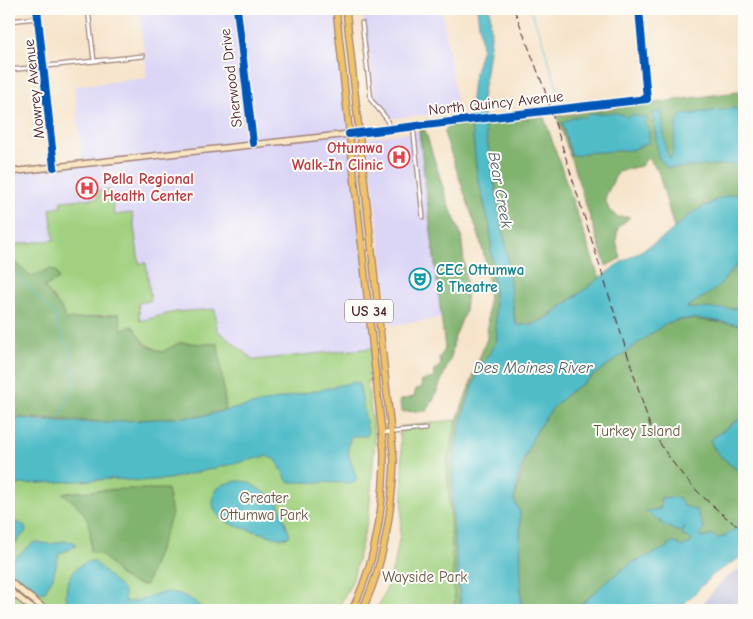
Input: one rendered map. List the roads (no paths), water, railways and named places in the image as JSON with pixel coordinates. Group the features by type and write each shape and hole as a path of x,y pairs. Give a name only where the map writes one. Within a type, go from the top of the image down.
{"main road":[{"name":"US 34","path":"336,9 382,433 384,473 379,518 365,577 352,610"},
{"name":"US 34","path":"346,9 394,460 391,509 376,576 362,610"},
{"name":"North Quincy Avenue","path":"9,172 349,134"},
{"path":"9,581 46,610"},
{"path":"9,590 34,610"}],"street":[{"name":"Mowrey Avenue","path":"37,9 54,167"},
{"path":"88,9 94,61"},
{"name":"Sherwood Drive","path":"238,9 253,144"},
{"name":"North Quincy Avenue","path":"349,134 647,99 639,9"},
{"path":"9,21 38,18"},
{"path":"362,23 372,100 386,118 390,129"},
{"path":"9,70 143,56"},
{"path":"413,126 423,218"},
{"path":"382,433 426,429"}],"water":[{"name":"Des Moines River","path":"477,9 490,9 491,37 481,106 507,254 516,325 532,325 547,318 617,265 663,238 692,213 722,197 744,192 744,258 714,290 686,308 743,309 744,325 694,319 684,319 665,324 566,395 546,417 531,443 520,471 514,500 520,512 521,610 461,610 454,538 452,491 457,443 462,419 473,385 497,339 490,227 477,174 470,109 473,79 482,48"},
{"path":"744,107 744,163 667,168 658,157 653,112 662,112 666,150 670,159 676,126 681,115"},
{"path":"617,113 628,117 632,115 648,118 644,123 649,129 649,142 632,150 583,153 578,156 571,154 562,123 575,117 586,117 587,115"},
{"path":"354,382 359,383 368,433 367,436 352,436 349,441 350,458 357,479 354,483 288,482 277,461 267,456 169,479 141,481 113,479 9,485 9,417 58,422 112,422 202,416"},
{"path":"744,416 744,474 729,464 716,451 710,440"},
{"path":"237,481 248,482 278,501 290,536 283,538 274,537 237,526 220,517 215,510 213,501 216,490 224,484"},
{"path":"665,497 667,499 672,497 680,499 684,506 696,510 704,528 700,536 702,538 713,535 717,539 727,535 744,522 744,555 714,574 678,610 575,610 609,579 632,563 668,547 667,544 677,543 681,547 691,543 692,540 682,535 685,526 679,532 666,526 646,511 660,509 662,503 660,498"},
{"path":"14,521 25,526 26,531 9,551 9,523"},
{"path":"63,541 74,542 76,546 59,554 53,577 44,593 36,591 9,569 10,562 34,542 51,544"},
{"path":"94,561 124,591 125,602 171,592 194,601 201,610 71,610 66,595 69,580 73,572 79,567"}],"waterway":[{"path":"530,9 541,36 558,91"},
{"path":"9,266 54,314 62,337 71,353 75,379 72,392 60,418 56,421"}],"railway":[{"path":"514,9 544,88 649,423 667,454 690,483 702,496 744,531"}],"place":[{"name":"Ottumwa Walk-In Clinic","path":"399,157"},
{"name":"Pella Regional Health Center","path":"87,188"},
{"name":"CEC Ottumwa 8 Theatre","path":"420,279"}],"water label":[{"name":"Bear Creek","path":"500,190"}],"park label":[{"name":"Turkey Island","path":"637,431"},
{"name":"Greater Ottumwa Park","path":"264,506"},
{"name":"Wayside Park","path":"425,577"}]}
